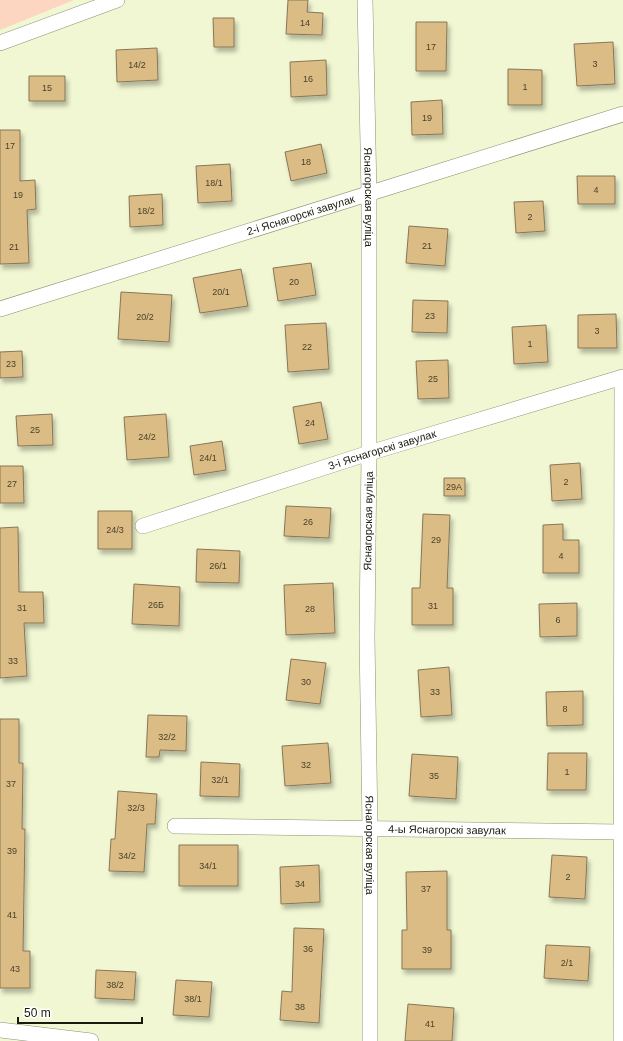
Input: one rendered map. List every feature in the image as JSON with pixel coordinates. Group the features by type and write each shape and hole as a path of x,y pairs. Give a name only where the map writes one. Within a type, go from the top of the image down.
{"street":[{"path":"0,43 117,0"},
{"name":"Яснагорская вуліца","path":"366,0 369,193 369,453 366,637 370,828 370,1041"},
{"name":"2-і Яснагорскі завулак","path":"0,309 623,114"},
{"path":"622,378 622,1041"},
{"name":"3-і Яснагорскі завулак","path":"143,526 369,453 622,378"},
{"name":"4-ы Яснагорскі завулак","path":"175,826 622,832"},
{"path":"0,1030 91,1041"}],"shaded area":[{"path":"0,0 74,0 0,30"}],"building":[{"path":"288,0 308,0 307,12 323,13 322,35 286,34"},
{"path":"213,18 234,18 234,47 214,47"},
{"path":"416,22 447,22 446,71 416,71"},
{"path":"613,42 615,84 577,86 574,44"},
{"path":"157,48 158,80 117,82 116,50"},
{"path":"326,60 327,95 291,97 290,62"},
{"path":"508,69 542,70 542,105 508,105"},
{"path":"29,76 65,76 65,101 29,101"},
{"path":"442,100 443,134 412,135 411,102"},
{"path":"0,130 20,130 20,181 35,180 36,209 27,210 29,263 0,264"},
{"path":"321,144 327,173 291,181 285,152"},
{"path":"230,164 232,201 198,203 196,166"},
{"path":"577,176 615,176 615,204 578,204"},
{"path":"162,194 163,225 130,227 129,196"},
{"path":"543,201 545,231 516,233 514,202"},
{"path":"409,226 448,229 445,266 406,263"},
{"path":"311,263 316,295 278,301 273,268"},
{"path":"241,269 248,306 200,313 193,278"},
{"path":"121,292 172,295 169,342 118,339"},
{"path":"413,300 448,301 447,333 412,332"},
{"path":"616,314 617,348 578,348 578,315"},
{"path":"326,323 329,369 288,372 285,325"},
{"path":"546,325 548,362 514,364 512,327"},
{"path":"22,351 23,377 0,378 0,352"},
{"path":"448,360 449,398 418,399 416,361"},
{"path":"321,402 328,439 299,444 293,407"},
{"path":"52,414 53,445 18,446 16,416"},
{"path":"166,414 169,457 127,460 124,417"},
{"path":"222,441 226,470 194,475 190,446"},
{"path":"580,463 582,499 552,501 550,465"},
{"path":"0,466 23,466 24,503 0,503"},
{"path":"444,478 465,478 465,496 444,496"},
{"path":"286,506 331,508 329,538 284,536"},
{"path":"98,511 132,511 132,549 98,549"},
{"path":"423,514 450,515 447,588 453,588 453,625 412,625 412,588 420,588"},
{"path":"563,524 563,540 579,540 579,573 543,573 543,525"},
{"path":"18,527 19,592 43,592 44,623 24,623 27,676 0,678 0,528"},
{"path":"197,549 240,551 239,583 196,582"},
{"path":"333,583 335,633 286,635 284,585"},
{"path":"134,584 180,587 179,626 132,624"},
{"path":"577,603 577,636 540,637 539,604"},
{"path":"291,659 326,663 320,704 286,700"},
{"path":"449,667 452,715 421,717 418,670"},
{"path":"583,691 583,725 547,726 546,692"},
{"path":"148,715 187,716 186,751 160,750 159,757 146,757"},
{"path":"0,719 19,719 19,763 23,763 22,829 25,829 23,951 30,951 30,988 0,988"},
{"path":"328,743 331,783 285,786 282,746"},
{"path":"548,753 587,753 586,790 547,790"},
{"path":"412,754 458,757 456,799 409,796"},
{"path":"201,762 240,764 239,797 200,796"},
{"path":"118,791 157,794 155,824 147,824 144,872 109,871 111,839 115,839"},
{"path":"179,845 238,845 238,886 179,886"},
{"path":"552,855 587,857 585,899 549,897"},
{"path":"319,865 320,902 281,904 280,867"},
{"path":"447,871 447,930 451,930 451,969 402,969 402,930 407,930 406,872"},
{"path":"294,928 324,929 319,1023 280,1020 282,991 292,992"},
{"path":"546,945 590,947 588,981 544,978"},
{"path":"96,970 136,972 134,1000 95,998"},
{"path":"176,980 212,982 209,1017 173,1015"},
{"path":"408,1004 454,1008 452,1041 405,1041"}]}
